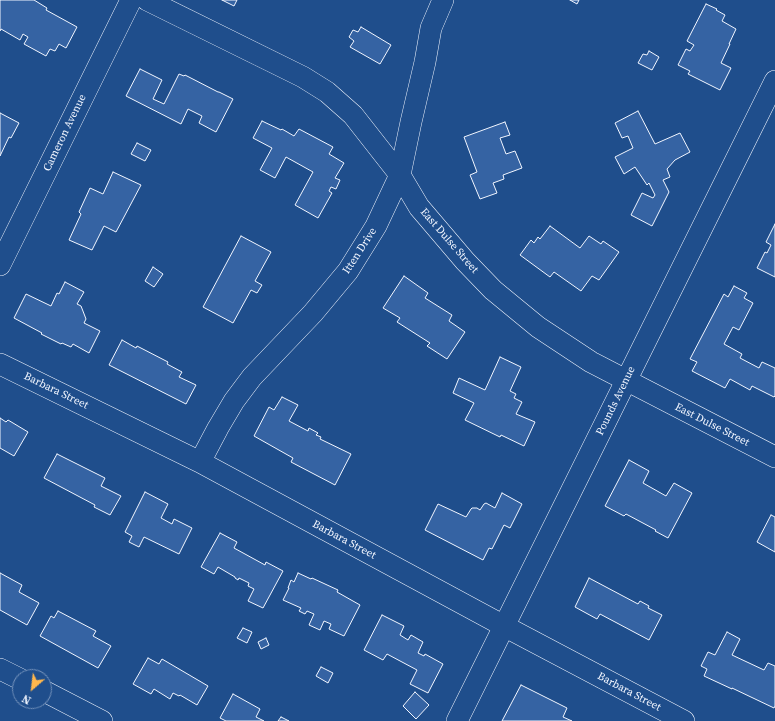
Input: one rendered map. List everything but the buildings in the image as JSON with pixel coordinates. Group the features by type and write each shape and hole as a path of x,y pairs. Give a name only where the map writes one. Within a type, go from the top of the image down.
{"street":[{"name":"Cameron Avenue","path":"0,265 131,0"},
{"name":"East Dulse Street","path":"147,0 303,77 327,92 353,115 400,175 419,207 465,261 493,290 538,327 591,362 775,457"},
{"name":"Itten Drive","path":"200,462 234,401 252,377 314,313 348,271 376,226 400,175 431,28 443,0"},
{"name":"Pounds Avenue","path":"457,721 775,81"},
{"name":"Barbara Street","path":"0,364 200,462 684,721"},
{"path":"0,669 12,675"},
{"path":"52,695 102,721"}]}
